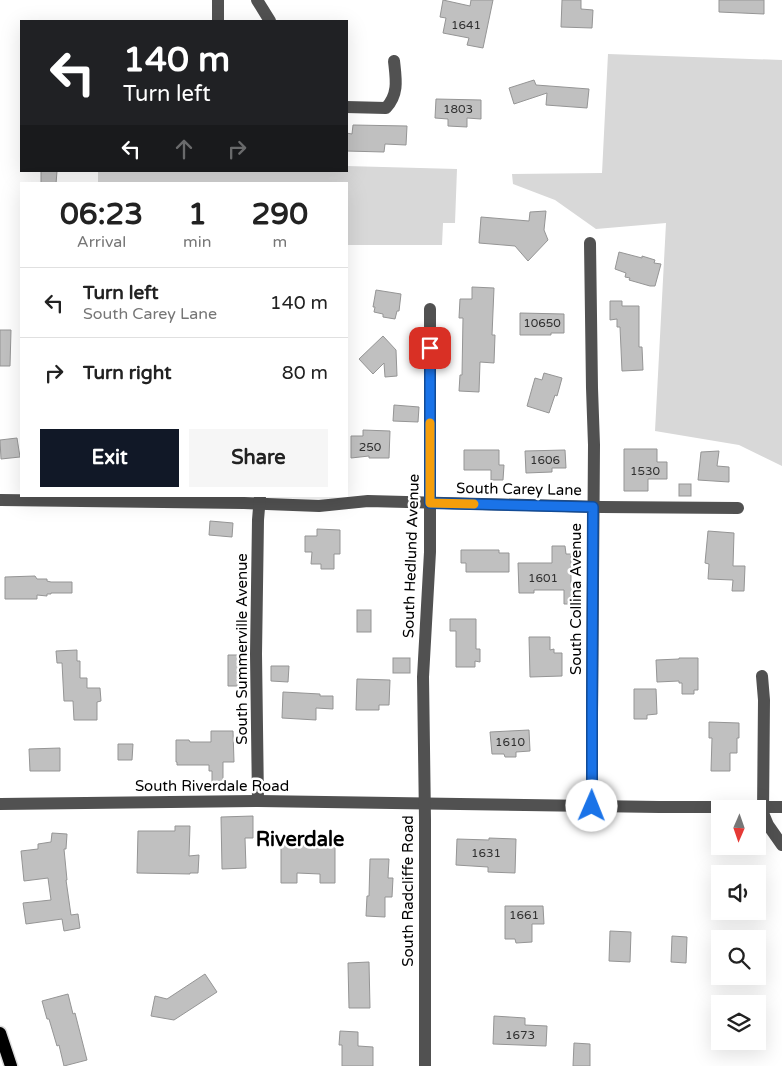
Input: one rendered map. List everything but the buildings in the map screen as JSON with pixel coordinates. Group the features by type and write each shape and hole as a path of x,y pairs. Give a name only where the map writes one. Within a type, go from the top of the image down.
{"main road":[{"path":"0,1033 11,1066"}],"street":[{"path":"218,0 218,20"},
{"path":"257,0 269,20"},
{"path":"348,107 386,108 392,102 396,80 394,61"},
{"name":"South Collina Avenue","path":"590,243 594,444 592,806"},
{"name":"South Hedlund Avenue","path":"424,804 423,677 430,576 430,309"},
{"name":"South Carey Lane","path":"0,500 260,500 319,506 368,501 593,507 738,508"},
{"name":"South Summerville Avenue","path":"258,801 256,654 260,500"},
{"path":"762,676 764,700 762,800"},
{"name":"South Riverdale Road","path":"0,804 258,801 424,804"},
{"name":"South Radcliffe Road","path":"425,1066 424,804 711,807"},
{"name":"South Radcliffe Road","path":"766,807 782,807"},
{"path":"766,822 782,845"}],"shaded area":[{"path":"608,54 782,60 782,466 739,445 655,431 666,223 596,229 555,200 513,184 512,174 602,173"},
{"path":"348,166 457,169 455,223 443,223 442,245 348,245 348,182 98,182 98,172 348,172"}],"slow traffic":[{"path":"430,423 430,503 474,504"}],"district":[{"name":"Riverdale","path":"300,840"}],"route":[{"path":"430,348 430,503 593,507 592,806"}]}
